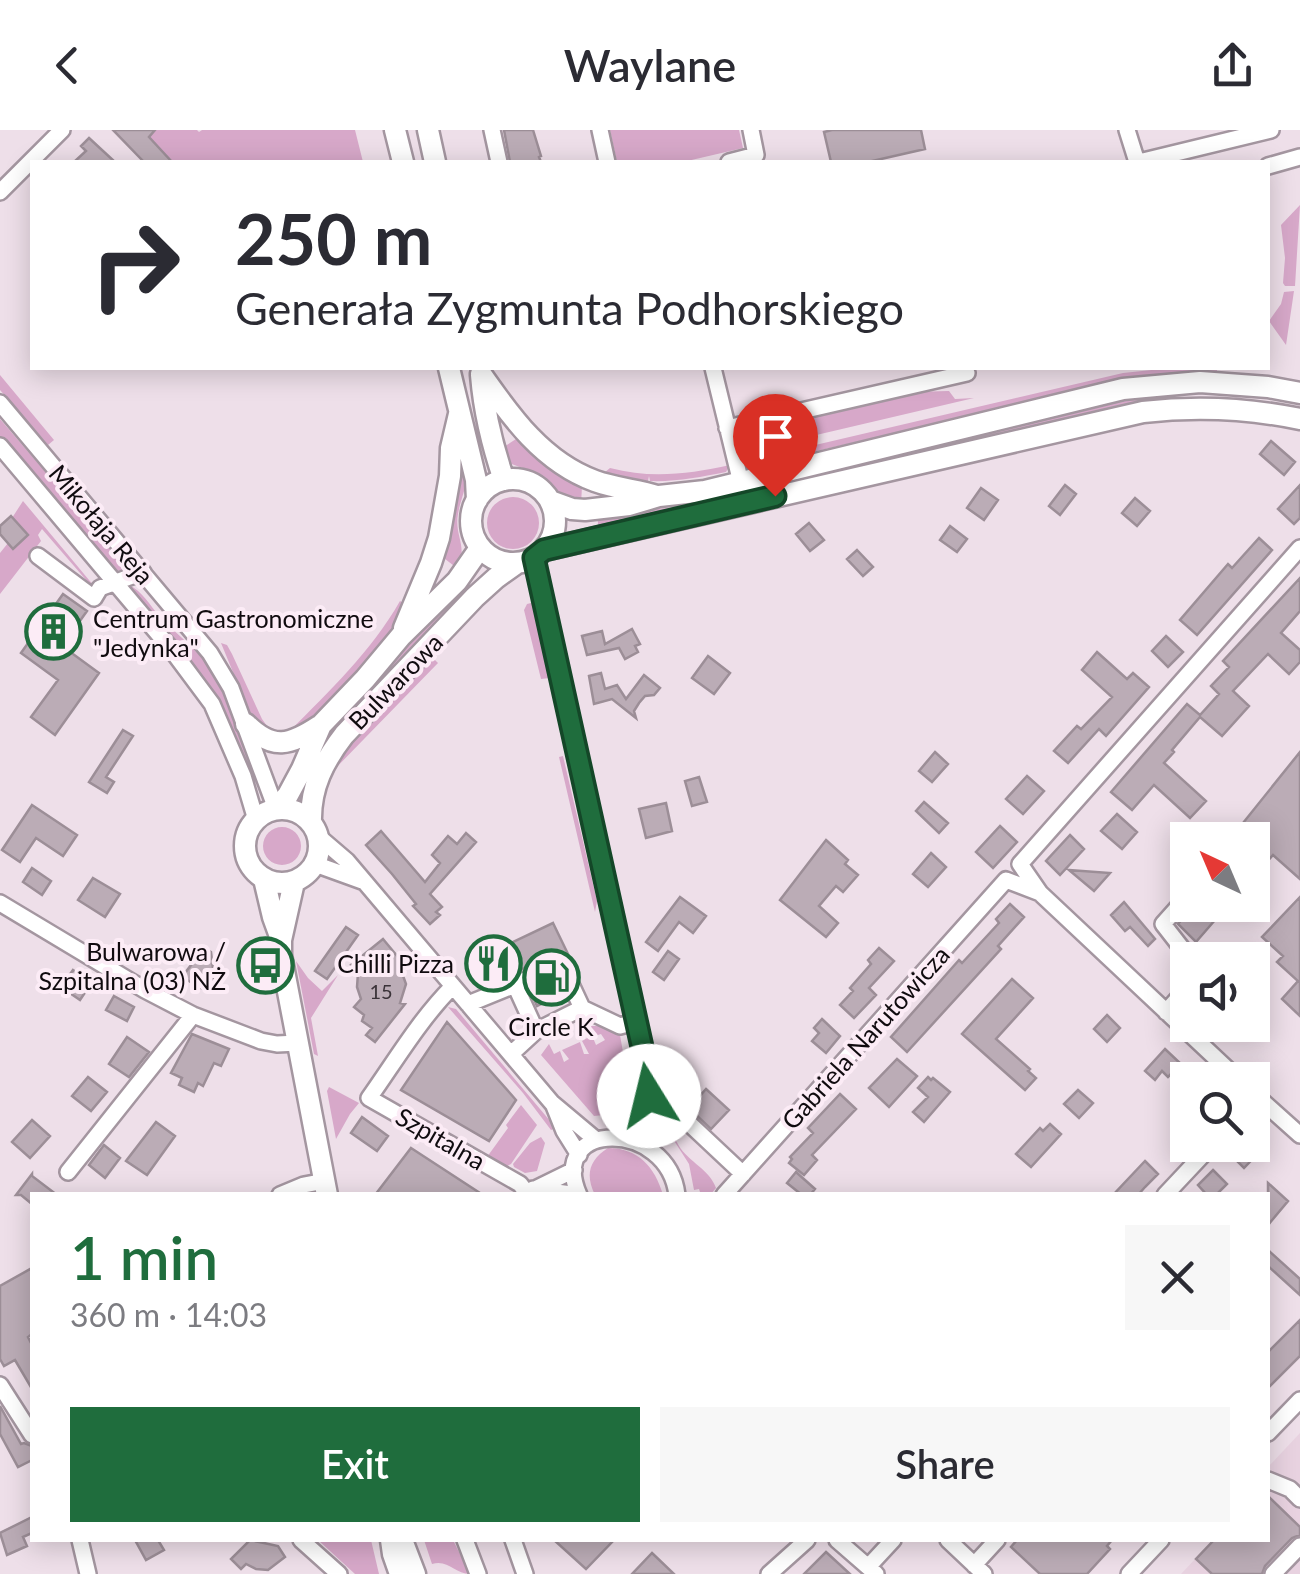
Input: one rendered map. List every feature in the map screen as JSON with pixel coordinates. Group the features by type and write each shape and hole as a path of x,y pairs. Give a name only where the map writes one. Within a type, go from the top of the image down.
{"main road":[{"path":"396,130 403,160"},
{"path":"428,130 436,160"},
{"path":"449,370 476,480 477,500"},
{"path":"480,371 487,427 504,480"},
{"path":"480,371 518,426 563,464 595,481 659,496"},
{"path":"550,501 585,510 705,491 1124,389 1200,382 1300,393"},
{"path":"532,557 552,539 555,514 542,490 517,479 504,480 484,491 477,500 471,524 480,548 504,562 532,557 1143,412 1198,408 1299,414"},
{"path":"401,636 439,538 459,414"},
{"name":"Bulwarowa","path":"276,809 302,769 321,725 457,581 480,548"},
{"name":"Bulwarowa","path":"315,829 310,806 328,755 475,597 532,557"},
{"path":"246,724 260,738 280,744 298,740 321,725"},
{"path":"292,810 315,829 315,864 294,882 264,879 248,862 245,840 256,820 265,813 292,810"},
{"path":"264,879 272,917 282,940"},
{"path":"294,882 282,955 326,1188"},
{"path":"392,1542 400,1574"},
{"path":"403,1542 415,1574"}],"street":[{"path":"32,160 62,130"},
{"path":"492,130 499,160"},
{"path":"600,130 608,160"},
{"path":"737,160 756,155 750,130"},
{"path":"1127,130 1137,160"},
{"path":"1146,160 1271,130"},
{"path":"1270,166 1300,158"},
{"path":"0,192 30,162"},
{"path":"713,370 741,482"},
{"path":"727,428 967,373"},
{"name":"Mikołaja Reja","path":"0,402 210,654 231,688 276,809"},
{"name":"Mikołaja Reja","path":"0,446 212,704 243,776 256,820"},
{"path":"1220,1062 1040,892 1020,864 1300,548"},
{"path":"38,556 94,598 100,588 143,572"},
{"path":"532,557 646,1065 646,1148"},
{"path":"315,829 347,861 552,1103 595,1139"},
{"path":"315,864 362,881"},
{"name":"Gabriela Narutowicza","path":"727,1192 1006,880 1040,892"},
{"path":"0,903 144,990 194,1015 261,1041 298,1043"},
{"path":"1170,915 1162,924 1177,942"},
{"path":"468,1004 561,963 582,1008 620,1026 635,1022"},
{"path":"514,985 536,1031"},
{"name":"Szpitalna","path":"452,986 370,1098 520,1184 527,1192"},
{"path":"1166,1012 1170,1007"},
{"path":"510,1054 536,1031 582,1008"},
{"path":"68,1172 194,1015"},
{"path":"649,1096 672,1098 677,1112 743,1174"},
{"path":"552,1103 576,1162 579,1192"},
{"path":"1270,1110 1300,1135"},
{"path":"527,1192 576,1162 582,1148 595,1139 622,1138 661,1158 672,1173 675,1192"},
{"path":"1167,1192 1196,1162"},
{"path":"287,1192 304,1185 326,1188"},
{"path":"0,1385 30,1432"},
{"path":"1270,1432 1300,1400"},
{"path":"1270,1481 1290,1488 1300,1499"},
{"path":"80,1542 88,1574"},
{"path":"304,1542 339,1574"},
{"path":"465,1542 478,1574"},
{"path":"514,1542 526,1574"},
{"path":"770,1574 804,1542"},
{"path":"839,1542 872,1570 893,1542"},
{"path":"950,1542 979,1569 997,1542"},
{"path":"1129,1574 1156,1542"},
{"path":"1274,1574 1300,1546"}],"shaded area":[{"path":"146,130 355,130 362,160 164,160 167,157"},
{"path":"610,130 739,130 743,148 692,160 617,160"},
{"path":"1300,205 1295,286 1285,286 1281,225"},
{"path":"1294,291 1286,345 1270,322 1284,292"},
{"path":"1217,370 1217,374 1144,377 1109,383 748,467 743,462 1123,373"},
{"path":"0,375 54,440 48,445 0,390"},
{"path":"949,391 955,399 974,398 740,453 737,441 743,433 911,392"},
{"path":"1211,391 1280,400 1207,394 1149,399 599,530 597,516 700,504 825,474 889,453 1141,395"},
{"path":"0,419 126,570 114,571 0,436"},
{"path":"516,439 546,465 582,486 581,505 561,495 541,475 509,463 499,450"},
{"path":"456,459 462,459 466,475 457,522 462,553 458,569 440,555"},
{"path":"730,465 726,472 669,481 650,481 649,476 648,481 643,481 604,473 610,468 670,474"},
{"path":"513,497 531,505 539,523 531,541 513,549 495,541 487,523 495,505"},
{"path":"23,501 93,588 42,529 38,535 41,541 0,594 0,553 8,543 13,548 27,535 12,518"},
{"path":"128,585 142,594 209,667 253,767 248,769 214,693"},
{"path":"456,589 467,600 314,770 323,739 339,718"},
{"path":"400,601 406,605 364,665 304,728 289,732 363,654"},
{"path":"535,602 550,678 541,679 524,610 527,604"},
{"path":"221,643 227,645 262,719 274,730 274,737 253,721"},
{"path":"433,658 438,663 328,776 348,745"},
{"path":"563,756 597,901 595,912 559,757"},
{"path":"282,827 295,833 301,846 295,859 282,865 269,859 263,846 269,833"},
{"path":"296,961 322,991 338,975 311,1018 318,1056 314,1054"},
{"path":"448,1007 456,1009 556,1128 551,1130"},
{"path":"588,1026 596,1045 605,1040 601,1034 595,1036 590,1026 604,1026 620,1035 627,1075 604,1115 594,1116 541,1055 549,1044 554,1054 560,1051 564,1062 569,1059 562,1050 580,1042 584,1054 589,1054 582,1041 589,1037 584,1028"},
{"path":"329,1087 359,1103 336,1139 327,1091"},
{"path":"521,1105 537,1125 505,1167 487,1157"},
{"path":"664,1109 679,1146 713,1182 716,1188 713,1192 694,1190 689,1164 673,1139"},
{"path":"541,1137 545,1143 537,1171 525,1173 514,1167 530,1143"},
{"path":"608,1148 636,1155 650,1168 662,1192 594,1192 591,1168"},
{"path":"1300,1433 1300,1574 1181,1574 1211,1542 1270,1542 1270,1480 1275,1475 1270,1465"},
{"path":"320,1542 371,1542 379,1574 355,1574"},
{"path":"425,1542 454,1542 470,1574 443,1563 432,1564"}],"building":[{"path":"113,130 155,130 149,137 170,160 142,160"},
{"path":"504,130 533,130 540,160 510,160"},
{"path":"921,130 925,149 877,160 831,160 824,132"},
{"path":"89,138 113,160 76,160 86,151 81,146"},
{"path":"1271,441 1295,462 1284,475 1260,454"},
{"path":"1065,485 1076,494 1060,515 1049,506"},
{"path":"1300,485 1300,518 1294,524 1278,509"},
{"path":"981,488 998,500 984,520 967,508"},
{"path":"1135,498 1150,511 1137,526 1122,513"},
{"path":"11,516 28,535 13,549 0,534 0,526"},
{"path":"809,523 824,540 810,551 796,534"},
{"path":"950,526 967,539 957,552 940,540"},
{"path":"1259,538 1272,550 1197,635 1180,620 1228,564 1232,568"},
{"path":"857,550 873,567 863,576 847,559"},
{"path":"1300,578 1300,611 1281,633 1300,650 1300,662 1289,674 1268,654 1233,691 1249,706 1222,736 1200,717 1164,763 1206,801 1190,818 1154,785 1132,810 1111,792 1187,704 1200,715 1219,694 1211,686 1229,667 1223,661"},
{"path":"63,594 87,611 62,646 99,673 55,735 31,717 58,680 21,653"},
{"path":"632,629 640,644 635,646 638,652 625,659 619,648 587,655 582,636 602,631 605,644"},
{"path":"1166,636 1183,652 1168,667 1152,651"},
{"path":"1097,652 1127,679 1133,673 1149,687 1106,736 1099,729 1068,763 1054,751 1112,697 1082,670"},
{"path":"708,656 730,673 714,694 692,678"},
{"path":"601,673 605,689 617,685 626,699 644,675 660,688 639,703 634,711 636,718 612,699 594,704 589,676"},
{"path":"123,730 133,736 106,777 114,782 107,793 89,782"},
{"path":"935,752 948,764 932,782 919,771"},
{"path":"1300,752 1300,879 1273,855 1270,858 1270,822 1244,822"},
{"path":"1027,776 1044,791 1023,814 1006,799"},
{"path":"699,777 707,802 692,806 685,781"},
{"path":"924,802 948,823 939,833 916,811"},
{"path":"666,803 672,831 646,838 639,809"},
{"path":"32,805 77,835 63,856 36,838 20,862 2,850"},
{"path":"1117,814 1137,832 1122,849 1101,831"},
{"path":"1000,826 1017,842 993,868 976,852"},
{"path":"381,831 425,882 440,863 432,855 448,836 457,844 466,833 476,842 430,894 442,907 430,924 366,845"},
{"path":"1070,835 1084,849 1060,875 1046,861"},
{"path":"826,840 858,875 843,892 836,886 819,906 838,923 826,937 780,900"},
{"path":"931,853 946,867 928,887 913,874"},
{"path":"32,868 51,881 42,895 23,882"},
{"path":"1069,870 1110,873 1094,891"},
{"path":"93,878 120,894 105,917 78,900"},
{"path":"680,897 706,916 693,933 679,922 658,951 646,942"},
{"path":"1300,897 1300,1016 1282,999 1298,981 1277,962 1283,956 1262,937"},
{"path":"1124,902 1155,939 1148,946 1130,927 1125,931 1111,915"},
{"path":"1010,904 1024,917 998,946 1001,949 907,1052 891,1037 959,960 962,963 999,923 996,919"},
{"path":"1180,922 1213,922 1196,942"},
{"path":"553,923 568,954 556,953 498,977 491,974 494,967 488,954"},
{"path":"346,927 358,935 327,979 315,971"},
{"path":"383,939 407,968 402,973 406,984 400,1003 405,1004 375,1042 366,1035 372,1028 362,1021 364,1015 354,1007 361,999 358,973 351,965"},
{"path":"204,948 211,952 214,977 206,991 182,977"},
{"path":"879,948 894,961 869,988 876,995 854,1018 840,1005"},
{"path":"668,951 679,959 664,980 653,972"},
{"path":"73,970 92,982 80,1000 61,987"},
{"path":"556,978 563,993 537,1006 530,990"},
{"path":"1012,979 1033,998 996,1039 1036,1078 1025,1090 962,1034"},
{"path":"114,996 134,1007 127,1021 106,1010"},
{"path":"1107,1015 1120,1028 1107,1042 1094,1029"},
{"path":"822,1019 840,1036 826,1053 812,1041 819,1033 814,1028"},
{"path":"447,1022 516,1100 489,1141 401,1090"},
{"path":"192,1034 229,1049 221,1066 214,1063 203,1086 198,1083 194,1092 179,1085 182,1078 171,1073"},
{"path":"127,1037 149,1052 129,1077 109,1064"},
{"path":"1165,1049 1179,1062 1170,1062 1168,1077 1162,1071 1155,1080 1145,1071"},
{"path":"897,1059 917,1076 889,1107 869,1088"},
{"path":"88,1077 107,1092 91,1111 72,1096"},
{"path":"928,1077 950,1092 924,1122 913,1112 928,1097 918,1088"},
{"path":"706,1089 729,1110 711,1129 691,1106"},
{"path":"1078,1090 1093,1103 1079,1118 1064,1104"},
{"path":"840,1094 856,1109 812,1155 817,1160 804,1175 789,1163 790,1157 813,1133 808,1128"},
{"path":"362,1117 388,1136 377,1151 351,1133"},
{"path":"32,1120 50,1136 30,1158 12,1142"},
{"path":"156,1122 175,1136 147,1175 126,1161"},
{"path":"1050,1124 1061,1134 1031,1167 1016,1154 1040,1128 1043,1131"},
{"path":"104,1145 120,1158 105,1178 89,1165"},
{"path":"411,1148 478,1192 377,1192"},
{"path":"1145,1161 1158,1174 1141,1192 1116,1192"},
{"path":"1213,1170 1227,1184 1219,1192 1204,1192 1198,1185"},
{"path":"796,1172 815,1189 798,1192 787,1183"},
{"path":"32,1174 53,1192 30,1192 30,1202 16,1195"},
{"path":"1268,1183 1288,1201 1270,1223 1270,1192"},
{"path":"1270,1252 1300,1279 1300,1295 1270,1268"},
{"path":"30,1269 30,1386 15,1360 4,1366 0,1359 0,1286"},
{"path":"1300,1320 1300,1356 1270,1386 1270,1350"},
{"path":"0,1406 21,1444 30,1445 30,1461 18,1467 0,1434"},
{"path":"1270,1498 1300,1527 1300,1535 1292,1538 1262,1574 1212,1574 1196,1559 1212,1542 1270,1542"},
{"path":"30,1518 30,1534 23,1537 27,1546 7,1555 0,1533"},
{"path":"136,1542 159,1542 164,1550 146,1560"},
{"path":"248,1542 278,1546 285,1557 268,1570 246,1564 241,1569 231,1559"},
{"path":"556,1542 612,1542 586,1569"},
{"path":"1015,1542 1110,1542 1107,1546 1110,1549 1087,1574 1040,1574 1011,1547"},
{"path":"826,1552 850,1574 804,1574"},
{"path":"652,1553 674,1574 632,1574"}],"place":[{"name":"Centrum Gastronomiczne \"Jedynka\"","path":"54,632"},
{"name":"Chilli Pizza","path":"493,963"},
{"name":"Bulwarowa / Szpitalna (03) NŻ","path":"265,965"},
{"name":"Circle K","path":"551,977"}],"route":[{"path":"649,1096 646,1065 534,558 544,550 775,496"}]}
